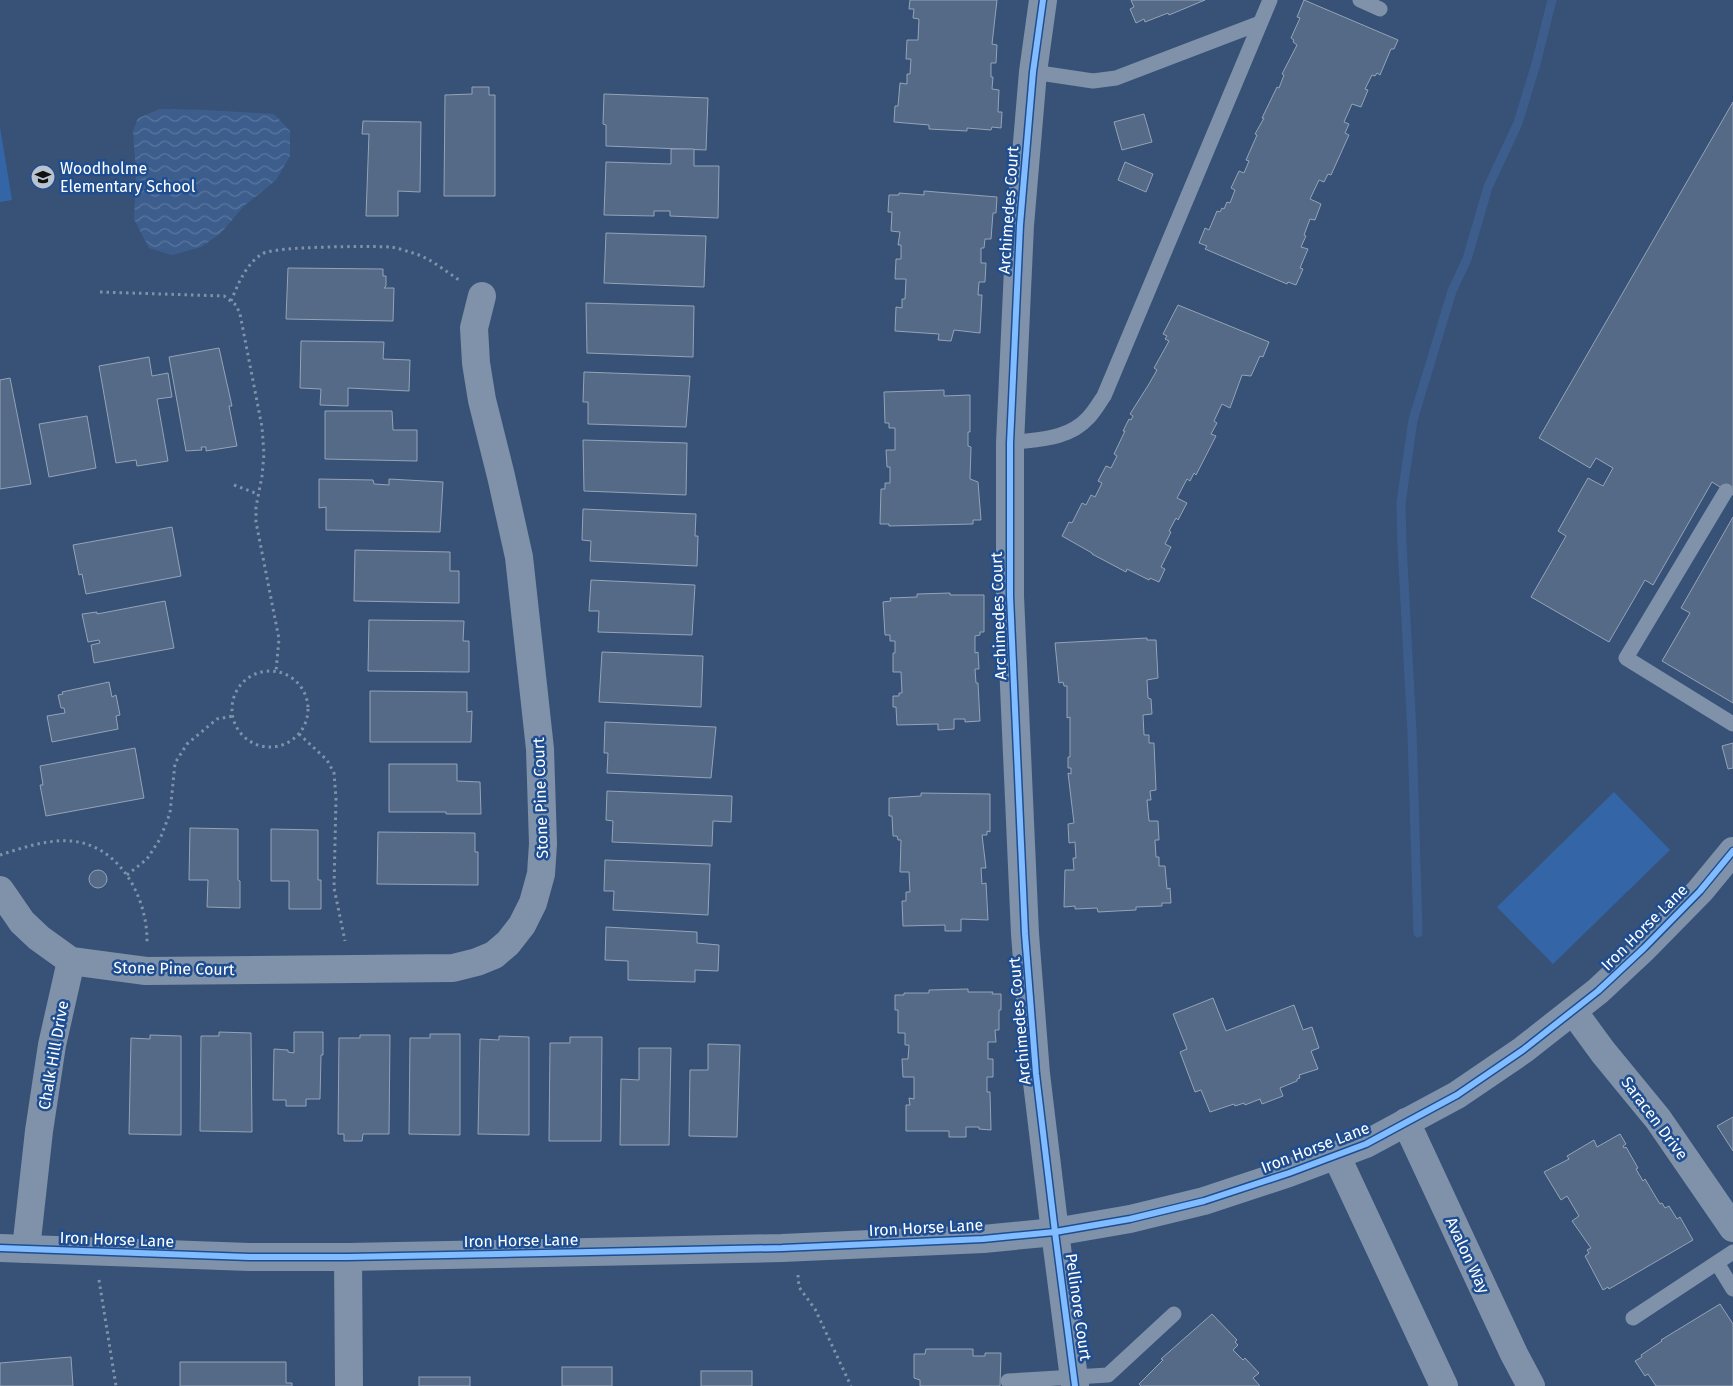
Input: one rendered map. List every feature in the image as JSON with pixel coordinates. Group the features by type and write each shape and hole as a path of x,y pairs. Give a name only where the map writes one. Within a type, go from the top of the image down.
{"street":[{"name":"Archimedes Court","path":"1043,0 1033,72 1020,226 1010,443 1010,596 1026,934 1036,1074 1055,1232"},
{"name":"Stone Pine Court","path":"71,961 146,971 453,968 477,962 494,955 508,943 522,925 533,903 541,874 543,844 540,749 520,567 501,476 482,400 476,363 474,328 482,296"},
{"name":"Iron Horse Lane","path":"13,1249 249,1257 348,1257 796,1247 983,1239 1055,1232 1130,1219 1204,1201 1289,1173 1366,1144 1457,1095 1523,1050 1598,991 1644,948 1700,890 1733,851"},
{"path":"0,890 22,922 39,938 71,961"},
{"name":"Chalk Hill Drive","path":"13,1249 39,1131 52,1046 71,961"},
{"name":"Saracen Drive","path":"1573,1011 1603,1052 1658,1119 1733,1228"},
{"name":"Avalon Way","path":"1406,1122 1514,1354 1531,1386"},
{"path":"1336,1155 1444,1386"},
{"name":"Pellinore Court","path":"1055,1232 1075,1382"},
{"path":"348,1257 349,1386"}],"lane":[{"path":"1010,443 1071,432 1088,418 1104,396 1270,0"},
{"path":"1360,0 1380,9"},
{"path":"1033,72 1093,81 1116,78 1260,24"},
{"path":"1726,491 1626,658 1733,724"},
{"path":"1633,1318 1733,1252"},
{"path":"1716,1263 1733,1288"},
{"path":"1008,1381 1075,1382 1108,1375 1174,1314"}],"path":[{"path":"231,301 241,279 254,259 264,252 284,248 392,247 430,260 482,296"},
{"path":"100,292 224,296 236,305 240,314 262,427 264,454 256,507 256,522 279,640 276,672"},
{"path":"234,485 258,494"},
{"path":"262,672 276,672 292,678 304,690 308,706 306,721 299,734 287,743 267,747 252,743 241,733 233,716 233,699 240,686 250,677 262,672"},
{"path":"127,875 147,860 160,839 170,814 175,763 187,744 217,719 233,716"},
{"path":"299,734 327,760 334,773 336,798 334,888 345,938 346,969"},
{"path":"0,856 44,843 71,841 91,845 108,856 127,875 143,910 147,937 146,971"},
{"path":"796,1247 800,1287 815,1309 851,1386"},
{"path":"95,1252 116,1386"}],"shaded area":[{"path":"0,127 12,200 0,202"},
{"path":"1614,792 1670,850 1553,964 1497,907"}],"water":[{"path":"160,109 274,114 290,131 290,156 276,180 244,206 220,234 201,247 172,255 149,248 134,219 136,173 133,131 138,118"}],"building":[{"path":"910,0 997,0 992,44 997,45 996,63 991,63 991,77 993,77 992,89 999,90 998,112 1002,112 1001,128 992,127 991,130 967,128 967,131 929,129 929,125 894,122 895,106 898,106 900,83 907,84 907,74 910,74 911,59 906,59 907,40 918,40 919,19 913,18 914,9 909,9"},
{"path":"1131,0 1205,0 1169,15 1168,13 1145,22 1144,19 1136,23 1130,9 1134,7"},
{"path":"1304,0 1398,40 1394,49 1391,49 1380,75 1377,73 1375,76 1372,75 1365,89 1368,90 1361,107 1352,104 1344,122 1349,124 1345,133 1349,135 1331,175 1328,174 1324,182 1319,180 1310,199 1321,204 1315,220 1310,219 1304,235 1306,236 1301,247 1308,249 1300,268 1303,269 1296,285 1288,282 1287,284 1205,249 1207,246 1199,243 1205,228 1209,230 1217,211 1220,212 1222,208 1224,209 1227,202 1230,203 1235,190 1231,188 1239,171 1244,173 1249,161 1246,160 1257,135 1255,134 1277,87 1279,88 1284,75 1282,74 1297,45 1291,38 1300,18 1297,17"},
{"path":"472,87 489,87 489,95 495,95 495,196 444,196 445,95 472,94"},
{"path":"604,94 708,98 706,150 606,146 606,125 603,124"},
{"path":"1733,102 1733,495 1712,482 1653,585 1645,580 1609,642 1531,597 1566,536 1558,531 1588,478 1603,486 1613,468 1596,458 1590,468 1539,438"},
{"path":"1144,114 1152,142 1122,150 1114,122"},
{"path":"363,121 421,122 420,192 398,191 398,216 366,216 369,134 362,134"},
{"path":"671,149 694,149 694,166 719,166 718,218 670,216 670,211 654,211 654,216 604,215 606,162 671,164"},
{"path":"1125,162 1153,174 1146,192 1118,180"},
{"path":"924,191 997,197 996,213 993,213 991,239 985,239 984,248 981,248 981,263 986,263 985,282 979,282 978,295 982,295 980,333 954,330 951,341 938,340 939,334 895,331 896,307 902,308 902,299 905,299 906,279 895,279 896,259 901,259 901,245 898,245 900,232 891,231 892,212 888,212 889,195 899,195 899,193 924,195"},
{"path":"606,233 706,236 704,287 604,283"},
{"path":"288,268 383,269 383,276 386,276 386,286 384,288 394,288 393,321 286,319"},
{"path":"586,303 694,306 693,357 587,353"},
{"path":"1178,305 1269,342 1263,357 1260,356 1251,376 1242,375 1230,408 1222,404 1214,421 1217,423 1211,434 1216,436 1196,475 1194,473 1190,481 1187,479 1177,498 1187,503 1178,520 1176,518 1169,531 1171,532 1165,544 1171,547 1161,567 1165,569 1159,582 1150,578 1149,580 1127,569 1126,572 1062,536 1069,522 1072,523 1082,503 1086,505 1091,495 1095,497 1102,483 1098,481 1106,466 1111,468 1117,456 1114,454 1125,431 1123,431 1129,419 1131,420 1133,416 1130,414 1157,370 1154,368 1169,341 1165,339 1167,336 1163,334"},
{"path":"301,341 384,342 383,359 410,360 409,391 348,388 348,406 320,405 321,389 300,388"},
{"path":"219,348 232,406 229,406 237,446 206,451 206,447 201,447 202,450 186,451 169,357"},
{"path":"149,357 152,376 168,373 172,397 157,399 168,461 137,466 136,460 116,463 99,366"},
{"path":"584,372 690,376 686,427 588,424 588,402 583,402"},
{"path":"10,378 31,484 0,489 0,380"},
{"path":"944,390 944,396 970,395 968,446 971,447 970,479 978,482 981,520 973,520 973,524 889,526 889,524 880,524 881,489 885,489 885,483 890,483 890,467 887,467 886,450 895,450 895,428 889,428 889,423 885,423 884,392"},
{"path":"325,411 392,411 393,430 417,430 417,461 325,459"},
{"path":"87,416 96,468 49,477 39,424"},
{"path":"583,440 687,443 686,495 584,491"},
{"path":"319,479 373,480 374,484 389,485 389,479 443,482 440,532 326,530 326,507 319,508"},
{"path":"583,509 696,514 695,536 698,536 697,566 590,561 591,541 582,540"},
{"path":"1733,517 1733,703 1662,661 1690,613 1681,608"},
{"path":"172,527 181,576 86,594 82,574 79,575 73,545"},
{"path":"355,550 450,552 450,571 459,571 459,603 354,601"},
{"path":"591,580 695,585 692,635 598,632 599,611 589,611"},
{"path":"950,593 950,595 984,595 984,632 980,632 980,635 975,636 975,653 978,652 979,669 975,669 976,683 978,683 980,721 965,722 965,719 954,719 954,729 938,730 938,724 897,725 896,707 893,707 893,696 899,696 899,693 902,693 901,672 893,672 895,641 890,641 890,635 885,635 883,602 891,601 890,598 917,597 917,594"},
{"path":"165,601 174,648 94,663 91,645 100,643 99,640 88,642 82,614 97,612 97,614"},
{"path":"369,620 464,621 463,641 469,641 469,672 368,671"},
{"path":"1147,638 1147,640 1156,640 1158,678 1147,680 1148,698 1151,699 1152,714 1143,715 1144,735 1149,735 1149,743 1154,743 1156,790 1150,791 1151,800 1147,800 1149,821 1158,821 1159,840 1155,840 1156,857 1159,857 1159,866 1165,866 1167,889 1170,888 1171,903 1162,903 1162,906 1136,907 1136,910 1098,912 1097,908 1075,909 1075,906 1064,907 1065,870 1074,870 1073,858 1076,858 1075,842 1069,843 1068,824 1074,823 1068,773 1071,774 1071,768 1068,768 1068,757 1070,757 1070,717 1067,718 1067,686 1064,686 1063,682 1059,683 1055,643"},
{"path":"602,652 703,656 701,707 599,702"},
{"path":"109,682 112,697 116,695 120,715 116,716 118,729 52,742 47,716 65,713 64,708 61,708 58,695 63,694 62,692"},
{"path":"370,691 467,692 467,712 472,711 471,742 370,742"},
{"path":"605,722 716,727 711,778 607,773 608,753 604,753"},
{"path":"1733,743 1733,768 1728,769 1722,746"},
{"path":"135,748 144,798 46,816 40,785 43,785 40,766"},
{"path":"389,764 457,764 457,781 480,782 481,814 389,812"},
{"path":"607,791 732,796 731,822 713,821 712,846 612,842 613,821 606,820"},
{"path":"921,793 990,794 990,832 987,831 987,835 982,835 986,868 981,868 982,884 986,883 988,920 961,919 961,931 945,931 945,925 903,926 902,901 906,901 906,892 910,892 909,872 900,872 901,840 898,840 897,836 893,836 892,816 889,816 889,798 921,796"},
{"path":"190,828 238,829 240,908 207,907 208,880 189,880"},
{"path":"271,829 318,830 318,880 321,880 321,909 289,909 289,881 271,881"},
{"path":"378,832 475,833 475,852 478,852 478,885 377,884"},
{"path":"605,860 710,864 708,915 613,910 614,891 604,891"},
{"path":"98,870 104,873 107,879 104,885 98,888 92,885 89,879 92,873"},
{"path":"606,927 697,932 697,943 719,945 718,971 695,970 695,982 628,980 628,961 605,960"},
{"path":"968,989 968,992 993,992 992,994 1001,994 999,1030 995,1030 996,1042 988,1042 988,1059 993,1059 993,1077 987,1077 987,1092 990,1092 991,1130 979,1129 979,1127 966,1127 966,1137 949,1137 949,1131 906,1131 906,1105 910,1105 909,1098 914,1099 914,1077 903,1077 902,1059 908,1059 909,1045 905,1045 905,1033 898,1033 898,1010 895,1010 895,995 929,993 929,990"},
{"path":"1213,998 1226,1031 1294,1005 1303,1030 1312,1027 1319,1048 1311,1051 1318,1069 1299,1075 1300,1078 1297,1081 1280,1088 1283,1096 1262,1104 1260,1099 1245,1105 1244,1103 1235,1106 1234,1104 1210,1112 1201,1090 1195,1092 1180,1052 1187,1049 1173,1014"},
{"path":"219,1032 251,1033 252,1132 200,1131 201,1036 219,1036"},
{"path":"294,1032 323,1032 320,1099 306,1099 306,1106 286,1106 286,1100 273,1100 274,1049 288,1050 288,1052 294,1053"},
{"path":"430,1034 460,1034 460,1135 409,1134 410,1038 430,1038"},
{"path":"150,1035 181,1036 181,1135 129,1134 131,1038 150,1039"},
{"path":"360,1035 390,1035 389,1134 363,1134 362,1141 344,1141 344,1134 338,1134 339,1038 360,1038"},
{"path":"499,1036 529,1037 529,1135 478,1134 480,1039 499,1040"},
{"path":"570,1037 602,1037 601,1141 549,1141 550,1043 570,1043"},
{"path":"708,1044 740,1045 737,1137 689,1136 690,1070 708,1070"},
{"path":"639,1048 671,1048 669,1145 620,1145 621,1079 639,1080"},
{"path":"1733,1117 1733,1151 1717,1126"},
{"path":"1620,1134 1626,1144 1623,1146 1624,1148 1626,1147 1638,1168 1636,1169 1643,1181 1645,1179 1660,1204 1662,1203 1665,1208 1669,1206 1677,1219 1680,1217 1693,1240 1609,1289 1608,1287 1603,1290 1585,1256 1589,1253 1587,1250 1591,1248 1572,1221 1579,1216 1567,1196 1561,1200 1544,1172 1569,1159 1567,1156 1594,1140 1597,1147"},
{"path":"1720,1304 1733,1324 1733,1386 1656,1386 1648,1374 1645,1376 1635,1361 1661,1340"},
{"path":"1212,1314 1237,1340 1235,1342 1238,1345 1233,1350 1243,1360 1245,1358 1259,1373 1253,1378 1260,1386 1141,1386 1139,1384 1163,1360 1161,1359"},
{"path":"926,1349 973,1349 973,1356 985,1356 985,1353 1001,1353 1000,1386 920,1386 920,1380 914,1378 914,1354 925,1354"},
{"path":"71,1357 73,1386 0,1386 0,1363"},
{"path":"180,1362 286,1362 286,1383 292,1383 292,1386 180,1386"},
{"path":"562,1367 612,1367 612,1386 562,1386"},
{"path":"701,1371 752,1371 752,1386 701,1386"},
{"path":"419,1377 470,1377 470,1386 419,1386"}],"waterway":[{"path":"1418,933 1412,732 1401,503 1413,420 1452,291 1467,259 1488,187 1518,123 1536,64 1552,0"}],"cycle path":[{"path":"1043,0 1033,72 1020,225 1010,443 1010,596 1025,934 1036,1074 1075,1386"},
{"path":"0,1248 249,1257 348,1257 782,1248 983,1239 1055,1232 1130,1219 1204,1201 1289,1173 1366,1144 1457,1095 1523,1050 1598,991 1700,891 1733,851"}],"place":[{"name":"Woodholme Elementary School","path":"43,177"}]}
